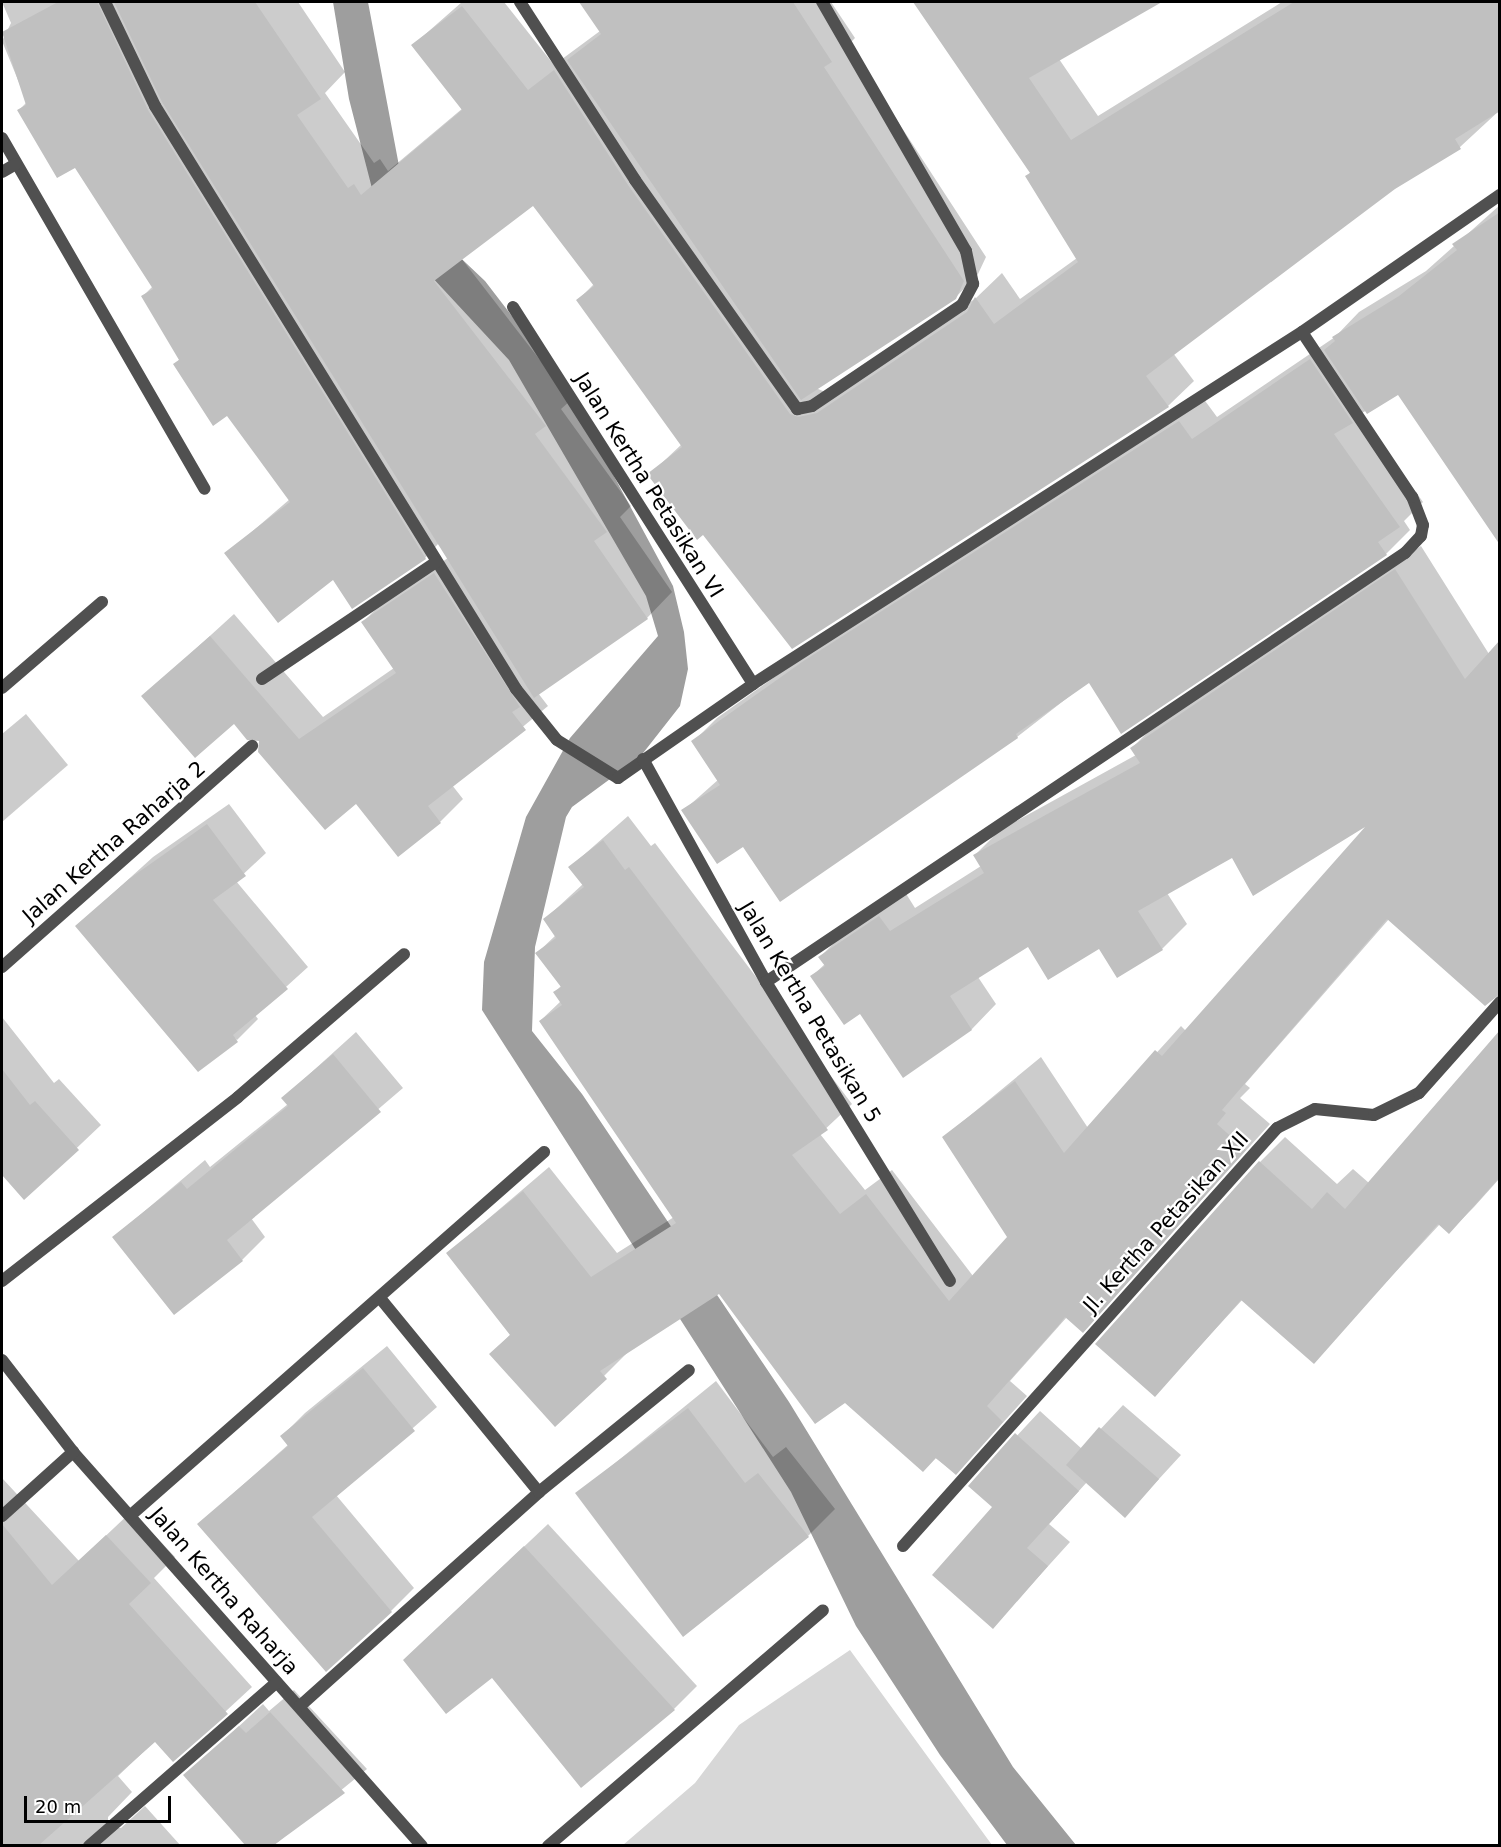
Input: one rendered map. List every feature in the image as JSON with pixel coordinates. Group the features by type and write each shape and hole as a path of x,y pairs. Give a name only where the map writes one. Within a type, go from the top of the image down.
{"street":[{"path":"105,2 155,106 516,689 557,740 618,778 753,684 1302,332 1500,195"},
{"path":"520,2 635,180 797,409 812,406 962,305 973,284 966,251 822,2"},
{"path":"2,138 205,489"},
{"path":"2,172 16,164"},
{"name":"Jalan Kertha Petasikan VI","path":"513,307 753,684"},
{"path":"766,982 1405,553 1421,536 1423,525 1412,497 1302,332"},
{"path":"262,679 436,562"},
{"path":"2,688 102,602"},
{"name":"Jalan Kertha Raharja 2","path":"2,967 252,746"},
{"name":"Jalan Kertha Petasikan 5","path":"644,759 766,982 950,1281"},
{"path":"2,1281 238,1097 404,954"},
{"name":"Jl. Kertha Petasikan XII","path":"903,1546 1277,1128 1315,1109 1374,1115 1419,1093 1500,1002"},
{"path":"131,1515 544,1152"},
{"path":"380,1298 539,1492"},
{"name":"Jalan Kertha Raharja","path":"2,1360 73,1452 422,1845"},
{"path":"300,1706 539,1492 688,1370"},
{"path":"2,1516 73,1452"},
{"path":"548,1845 823,1610"},
{"path":"89,1845 277,1682"}],"shaded area":[{"path":"333,2 368,2 403,187 429,228 485,281 525,333 602,454 673,586 684,632 688,669 680,706 640,757 572,807 566,817 535,947 532,1031 582,1094 789,1402 1013,1767 1076,1845 1007,1845 940,1755 856,1626 791,1492 482,1010 484,962 526,817 570,738 658,636 646,596 509,360 391,233 375,200 349,99"},
{"path":"850,1650 992,1845 623,1845 695,1783 739,1725"}],"building":[{"path":"58,2 97,2 148,110 426,559 352,609 333,580 278,623 224,553 290,502 227,416 213,426 173,364 179,360 141,296 153,289 75,168 57,178 17,110 26,105 2,32"},
{"path":"114,2 255,2 321,99 297,115 348,188 354,184 361,195 462,110 411,45 462,6 528,90 554,70 628,185 790,414 798,417 817,413 967,312 975,297 994,324 1078,262 1025,176 1030,173 913,2 1162,2 1029,78 1071,140 1294,2 1500,2 1500,111 1455,139 1461,149 1395,189 1146,376 1169,407 792,649 703,535 697,540 647,474 682,447 576,300 594,286 533,206 434,281 546,426 535,434 607,532 594,541 648,619 534,698 162,102"},
{"path":"579,2 793,2 832,62 824,67 964,281 956,299 801,400 567,60 601,34"},
{"path":"1500,212 1500,545 1398,395 1367,414 1324,350 1335,341 1332,337 1399,296 1457,250 1452,244"},
{"path":"1310,359 1353,423 1334,434 1400,527 1378,542 1387,555 1121,734 1089,683 1016,734 1018,738 780,902 743,847 717,864 681,810 720,785 691,741 802,662 1179,421 1192,439"},
{"path":"1395,569 1465,679 1500,640 1500,994 1485,1006 1387,919 1222,1110 1226,1113 1217,1124 1246,1150 1083,1333 1065,1317 987,1406 1003,1422 956,1475 936,1458 923,1472 845,1403 815,1424 719,1294 600,1371 607,1379 555,1427 489,1354 510,1335 446,1253 523,1191 591,1277 676,1223 539,1021 562,1005 553,992 561,987 535,953 556,938 543,919 584,887 568,867 603,840 625,870 629,867 828,1130 792,1155 840,1214 866,1194 949,1301 1007,1237 942,1137 1015,1081 1064,1153 1155,1050 1162,1056 1365,827 1253,896 1232,858 1138,911 1163,950 1117,978 1099,949 1048,980 1028,947 950,996 972,1030 903,1078 860,1014 844,1025 810,976 825,966 818,957 879,916 890,931 984,873 973,855 1140,763 1130,748"},
{"path":"434,573 520,707 512,712 526,730 428,806 441,823 398,857 356,804 325,830 258,752 259,741 247,740 234,724 195,758 141,696 210,636 299,739 396,673 361,622"},
{"path":"207,824 246,876 213,900 288,989 233,1035 238,1042 198,1072 75,926 129,879"},
{"path":"1500,1030 1500,1177 1449,1234 1438,1224 1314,1364 1241,1300 1155,1397 1095,1344 1259,1161 1312,1209 1327,1192 1345,1209"},
{"path":"333,1054 381,1112 227,1240 243,1261 174,1315 112,1237 181,1182 187,1189 288,1106 281,1098"},
{"path":"2,1069 30,1105 35,1101 79,1150 24,1200 2,1175"},
{"path":"363,1368 415,1431 312,1517 392,1612 326,1672 197,1524 288,1446 280,1436"},
{"path":"688,1408 745,1483 758,1473 809,1537 683,1637 575,1493"},
{"path":"1099,1427 1159,1479 1125,1518 1066,1465"},
{"path":"1015,1433 1079,1491 1027,1548 1048,1566 993,1629 932,1575 992,1507 968,1486"},
{"path":"2,1524 52,1585 106,1535 151,1583 129,1604 228,1714 173,1762 155,1742 39,1845 2,1845"},
{"path":"524,1546 675,1710 581,1788 492,1678 446,1714 403,1660"},
{"path":"270,1712 345,1793 274,1845 245,1845 183,1775 239,1726 246,1733"}]}
